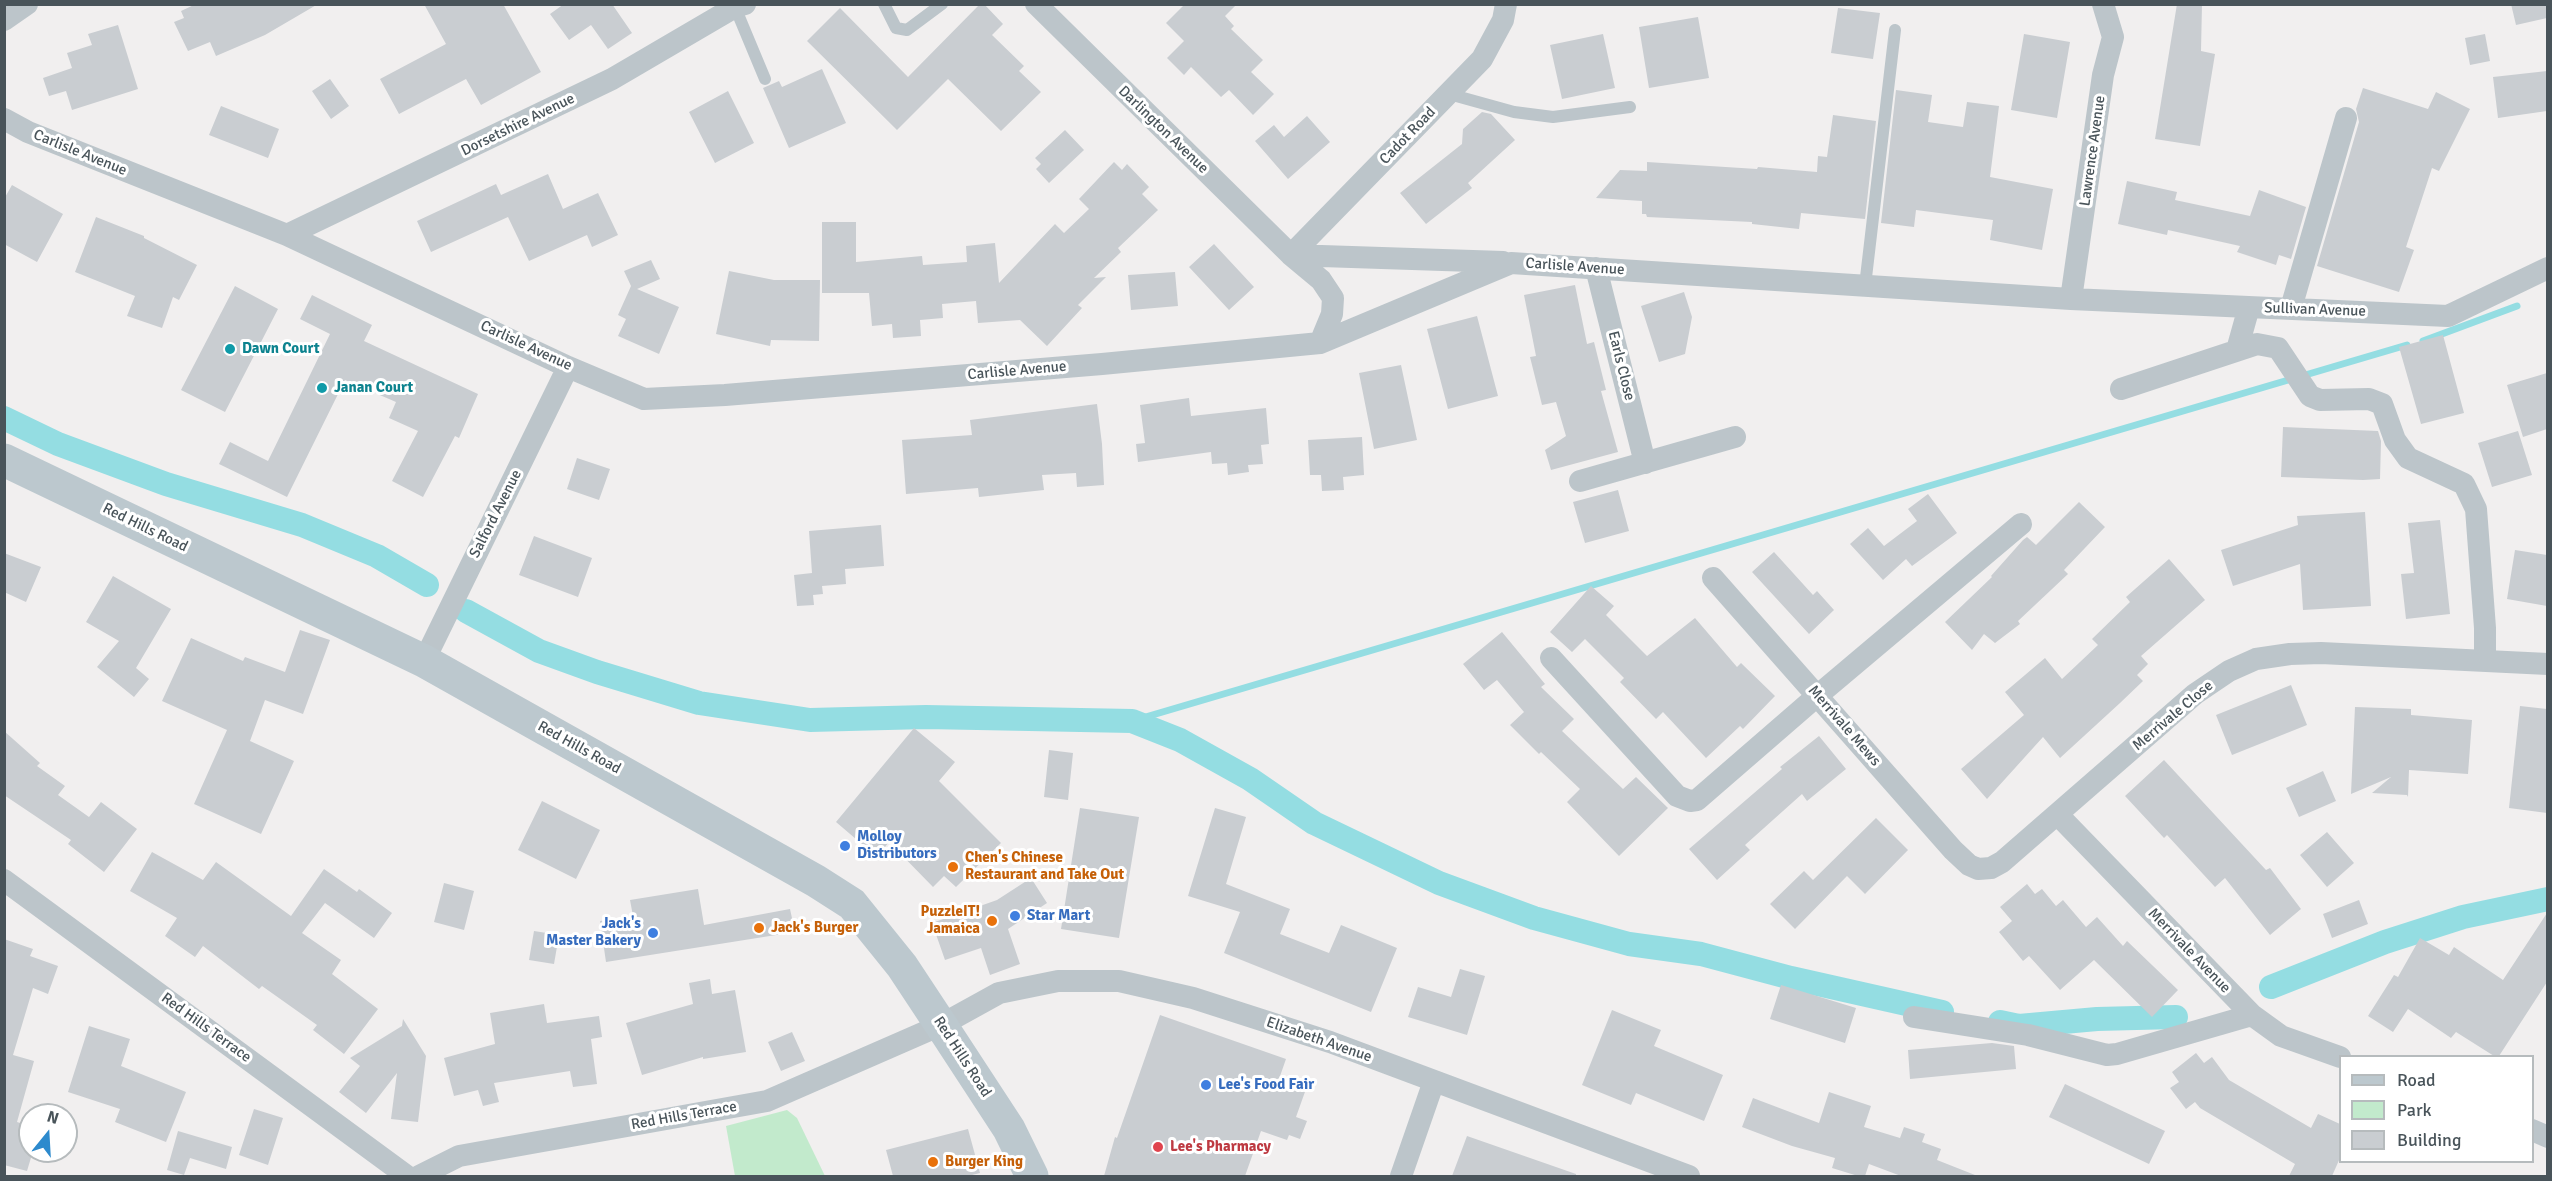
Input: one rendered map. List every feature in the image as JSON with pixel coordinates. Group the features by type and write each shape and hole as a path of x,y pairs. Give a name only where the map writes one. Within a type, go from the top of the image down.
{"main road":[{"name":"Red Hills Road","path":"4,460 424,661 795,869 852,904 902,966 1009,1129 1032,1176"}],"street":[{"path":"4,20 27,4"},
{"name":"Darlington Avenue","path":"1036,4 1291,255 1321,280 1333,298 1332,314 1320,343"},
{"name":"Cadot Road","path":"1291,255 1482,59 1503,20 1506,4"},
{"name":"Lawrence Avenue","path":"2071,299 2103,75 2113,37 2103,4"},
{"name":"Dorsetshire Avenue","path":"287,235 612,79 740,6"},
{"name":"Carlisle Avenue","path":"4,118 28,132 287,235 568,367 644,399 725,395 1102,364 1320,343 1511,263 2071,299"},
{"path":"2291,308 2346,118"},
{"path":"1291,255 1511,263"},
{"name":"Earls Close","path":"1596,268 1645,463"},
{"name":"Sullivan Avenue","path":"2071,299 2448,316 2547,268"},
{"path":"2237,350 2248,307"},
{"path":"2121,389 2257,344 2278,348 2310,396 2320,400 2369,399 2382,404 2395,440 2408,458 2464,484 2476,509 2485,628 2485,661"},
{"name":"Salford Avenue","path":"424,661 568,367"},
{"path":"1580,482 1735,437"},
{"path":"1551,658 1677,796 1690,801 1704,797 1817,696 2021,524"},
{"name":"Merrivale Mews","path":"1713,578 1953,850 1969,865 1978,869"},
{"name":"Merrivale Close","path":"1978,869 1990,868 2002,862 2195,694 2229,671 2256,659 2290,654 2321,653 2547,664"},
{"name":"Merrivale Avenue","path":"2058,815 2252,1015 2281,1036 2339,1057"},
{"name":"Red Hills Terrace","path":"4,880 407,1176"},
{"name":"Elizabeth Avenue","path":"941,1025 999,993 1058,981 1119,981 1193,998 1330,1042 1689,1176"},
{"path":"1914,1017 2028,1035 2107,1055 2252,1015"},
{"name":"Red Hills Terrace","path":"419,1176 459,1156 767,1101 941,1025"},
{"path":"1401,1176 1434,1081"}],"lane":[{"path":"884,4 896,28 907,30 942,4"},
{"path":"740,6 765,80"},
{"path":"1865,286 1895,30"},
{"path":"1449,94 1514,112 1553,117 1630,107"}],"green space":[{"path":"787,1110 797,1118 825,1176 735,1176 726,1126"}],"building":[{"path":"196,4 318,4 265,35 216,56 210,42 188,51 174,22 184,18 181,11"},
{"path":"424,4 503,4 541,72 481,105 466,79 399,114 380,79 446,44"},
{"path":"564,4 612,4 632,33 608,49 591,25 569,40 550,14"},
{"path":"980,4 984,4 1003,24 992,35 1024,66 1019,71 1041,92 1001,131 948,79 897,130 807,41 840,8 908,77"},
{"path":"1185,4 1237,4 1225,16 1234,26 1231,29 1263,60 1251,72 1274,94 1253,115 1229,90 1221,97 1191,67 1184,75 1167,58 1184,41 1166,23"},
{"path":"2177,4 2202,4 2201,51 2215,54 2200,146 2155,139"},
{"path":"2511,4 2547,4 2547,18 2516,25"},
{"path":"1838,8 1880,13 1873,59 1831,53"},
{"path":"1698,17 1709,78 1649,88 1639,27"},
{"path":"118,25 138,89 72,110 66,91 49,96 43,78 72,68 67,53 92,45 88,34"},
{"path":"1603,34 1615,88 1562,99 1550,45"},
{"path":"2024,34 2070,42 2057,118 2011,110"},
{"path":"2485,34 2490,61 2470,65 2465,38"},
{"path":"822,69 846,123 789,148 763,88 779,81 782,87"},
{"path":"2547,71 2547,111 2498,118 2493,77"},
{"path":"330,79 349,106 331,119 312,91"},
{"path":"2363,88 2428,109 2436,92 2470,109 2439,171 2432,168 2406,247 2414,250 2399,292 2317,266 2359,122 2356,109"},
{"path":"1896,90 1932,95 1928,122 1963,127 1967,102 1999,106 1990,177 2053,189 2042,250 1990,240 1993,220 1916,210 1914,227 1881,223"},
{"path":"728,91 754,143 715,163 689,112"},
{"path":"221,106 279,129 268,158 209,135"},
{"path":"1482,112 1491,114 1515,140 1468,183 1472,188 1426,224 1400,193 1462,144 1463,129"},
{"path":"1833,115 1876,121 1865,219 1801,213 1799,229 1752,224 1752,222 1647,217 1646,214 1642,214 1642,201 1596,198 1620,170 1647,171 1647,162 1817,172 1818,156 1827,157"},
{"path":"1307,116 1330,142 1288,179 1255,141 1274,125 1284,137"},
{"path":"1065,130 1084,150 1049,183 1036,169 1041,164 1035,158"},
{"path":"1114,162 1122,170 1127,164 1149,187 1142,194 1158,210 1118,248 1121,252 1094,278 1106,277 1078,305 1082,308 1047,346 1020,320 978,323 976,301 942,304 943,318 920,320 921,336 893,338 892,324 872,326 869,293 822,293 822,222 856,222 856,262 922,256 923,265 967,262 966,246 995,243 999,283 1055,224 1064,233 1089,209 1079,199"},
{"path":"548,174 563,209 598,193 618,235 592,247 587,235 529,261 508,217 431,252 417,221 496,184 501,195"},
{"path":"2127,181 2177,192 2175,200 2250,216 2259,190 2306,207 2291,259 2279,255 2276,265 2237,252 2240,246 2168,230 2167,235 2118,224"},
{"path":"12,185 63,214 37,262 4,244 4,199"},
{"path":"96,217 144,236 197,265 179,300 173,297 162,328 127,316 135,296 75,272"},
{"path":"1214,244 1254,287 1229,310 1189,267"},
{"path":"651,260 660,279 637,289 679,307 659,354 618,336 626,319 618,315 631,286 624,271"},
{"path":"729,271 774,280 820,280 819,341 771,340 770,346 716,334"},
{"path":"1175,272 1178,306 1131,310 1128,275"},
{"path":"1575,285 1587,344 1594,342 1606,390 1601,391 1618,452 1551,470 1545,450 1566,436 1556,402 1542,405 1530,357 1536,356 1524,295"},
{"name":"Dawn Court","path":"235,286 278,309 225,412 181,390"},
{"path":"1684,292 1692,317 1685,354 1659,362 1641,306"},
{"path":"312,295 372,325 364,341 478,394 459,438 455,436 423,497 392,481 418,431 389,418 396,402 345,380 287,497 219,464 230,442 268,461 330,334 300,319"},
{"path":"1477,316 1498,396 1448,409 1427,329"},
{"path":"2443,335 2464,413 2421,424 2399,347"},
{"path":"1401,365 1417,440 1374,449 1359,373"},
{"path":"2547,373 2547,429 2523,437 2507,385"},
{"path":"1189,398 1191,416 1266,408 1269,444 1261,445 1263,464 1248,465 1249,472 1228,475 1227,463 1212,464 1211,452 1138,462 1136,444 1145,443 1140,405"},
{"path":"1097,404 1104,485 1077,487 1076,473 1042,475 1044,490 979,497 978,488 906,494 902,440 972,435 970,420"},
{"path":"2283,427 2378,431 2381,441 2380,479 2281,477"},
{"path":"2518,431 2532,475 2492,487 2478,443"},
{"path":"1362,437 1364,475 1343,477 1344,490 1322,491 1321,475 1310,475 1308,440"},
{"path":"577,458 610,469 599,500 567,489"},
{"path":"1618,490 1629,531 1585,543 1573,502"},
{"path":"1928,494 1957,533 1912,566 1906,559 1883,580 1850,544 1868,528 1884,546 1917,521 1908,509"},
{"path":"2079,502 2105,527 2064,570 2068,574 2018,621 2020,624 1995,643 1984,634 1972,650 1945,622 1992,577 2023,540 2027,537 2036,545"},
{"path":"2365,512 2371,606 2303,610 2300,564 2233,586 2221,550 2298,525 2297,516"},
{"path":"2440,520 2450,614 2406,619 2401,574 2414,573 2408,523"},
{"path":"881,525 884,566 845,569 846,584 822,586 823,594 813,595 814,605 797,606 794,575 812,573 809,531"},
{"path":"534,536 592,558 578,597 519,575"},
{"path":"2515,550 2547,555 2547,606 2507,599"},
{"path":"1774,552 1813,595 1817,591 1834,610 1809,634 1752,572"},
{"path":"4,553 41,567 26,602 4,592"},
{"path":"2169,559 2205,600 2141,656 2148,664 2137,675 2143,681 2060,758 2043,737 1987,799 1961,769 2024,715 2005,692 2045,658 2062,679 2098,645 2092,639 2130,602 2126,597"},
{"path":"113,576 171,609 136,668 149,679 134,697 97,667 119,641 86,622"},
{"path":"1591,586 1614,606 1606,615 1647,656 1695,618 1737,667 1741,663 1775,696 1743,729 1740,726 1706,758 1663,712 1656,719 1620,682 1624,678 1585,639 1572,652 1550,632"},
{"path":"300,630 330,640 303,714 265,700 250,741 294,761 261,834 194,804 227,730 162,701 191,638 243,661 245,657 285,672"},
{"path":"1502,632 1545,684 1541,687 1574,719 1562,731 1623,789 1636,777 1668,808 1619,856 1567,802 1580,789 1541,752 1539,754 1510,725 1524,712 1497,680 1484,690 1463,664"},
{"path":"2291,685 2307,725 2232,755 2216,715"},
{"path":"2520,706 2547,709 2547,813 2509,808"},
{"path":"2355,707 2411,709 2411,715 2472,720 2468,774 2409,770 2408,797 2407,795 2372,793 2391,777 2351,794"},
{"path":"914,728 955,762 939,781 1001,843 956,887 944,876 933,887 889,842 877,857 836,822"},
{"path":"4,731 40,763 37,766 65,786 58,795 89,817 101,802 137,829 104,872 68,844 71,840 4,795"},
{"path":"1819,736 1846,769 1807,801 1802,794 1745,845 1750,850 1717,880 1689,849 1782,769 1780,767"},
{"path":"1049,750 1073,753 1068,800 1044,797"},
{"path":"2164,760 2266,870 2270,868 2301,909 2270,935 2225,878 2215,887 2167,835 2164,838 2125,796"},
{"path":"2323,771 2336,801 2299,817 2286,788"},
{"path":"542,801 600,830 576,879 518,850"},
{"path":"1080,808 1139,817 1119,938 1061,929"},
{"path":"1215,808 1246,817 1226,884 1290,909 1280,934 1329,953 1341,925 1397,948 1371,1012 1224,953 1240,912 1188,896"},
{"path":"1876,818 1908,850 1865,894 1847,876 1795,929 1770,904 1804,871 1813,880"},
{"path":"2327,832 2354,863 2327,887 2300,855"},
{"path":"152,852 203,880 216,862 291,916 324,869 357,892 359,889 392,913 374,938 325,903 302,933 341,960 332,974 378,1009 344,1054 313,1030 317,1025 262,986 259,989 203,946 195,957 165,936 177,918 130,891"},
{"path":"1031,878 1047,903 1008,929 1020,964 990,975 981,948 945,960 932,923 997,900"},
{"path":"444,883 474,891 464,930 434,922"},
{"path":"2027,884 2035,894 2042,889 2056,906 2063,900 2086,927 2097,917 2123,946 2127,941 2178,990 2152,1017 2094,960 2060,990 2029,956 2023,961 1999,932 2012,921 2000,907"},
{"name":"Jack's Master Bakery","path":"698,889 704,925 790,909 795,932 606,962 600,921 633,916 630,900"},
{"path":"2359,900 2368,924 2332,938 2323,914"},
{"path":"2547,913 2547,982 2500,1055 2492,1055 2456,1032 2451,1038 2408,1009 2393,1032 2368,1016 2394,975 2398,977 2420,938 2449,955 2454,947 2503,980"},
{"path":"534,931 559,935 554,964 529,960"},
{"path":"4,939 33,949 30,956 58,966 48,994 33,988 13,1055 34,1061 22,1103 18,1103 17,1122 18,1163 29,1163 27,1171 4,1165"},
{"path":"1460,969 1485,976 1467,1035 1408,1017 1418,987 1451,997"},
{"path":"710,979 712,994 735,990 746,1052 703,1059 703,1057 642,1075 626,1023 693,1004 689,983"},
{"path":"1781,985 1856,1008 1845,1043 1770,1019"},
{"path":"544,1004 547,1023 599,1016 602,1037 591,1039 597,1084 573,1087 570,1071 494,1083 499,1102 483,1106 478,1090 454,1096 444,1058 495,1044 490,1013"},
{"path":"1612,1010 1661,1030 1654,1046 1723,1075 1704,1121 1636,1093 1631,1105 1582,1085"},
{"name":"Lee's Food Fair","path":"1160,1015 1286,1059 1279,1079 1306,1089 1296,1117 1307,1121 1300,1139 1289,1135 1287,1140 1261,1131 1245,1176 1104,1176 1115,1137 1117,1138"},
{"path":"403,1019 426,1056 418,1122 391,1119 397,1073 366,1113 339,1092 360,1066 350,1058 402,1026"},
{"path":"89,1026 130,1039 121,1066 186,1092 166,1142 115,1122 120,1109 68,1092"},
{"path":"792,1032 805,1061 781,1071 768,1042"},
{"path":"1992,1043 2014,1046 2016,1069 1910,1079 1908,1050"},
{"path":"2196,1053 2204,1063 2212,1057 2229,1080 2311,1128 2318,1114 2339,1124 2339,1160 2332,1176 2289,1176 2295,1164 2200,1108 2195,1102 2186,1109 2170,1088 2179,1082 2172,1072"},
{"path":"2065,1084 2165,1131 2149,1164 2049,1117"},
{"path":"1829,1092 1871,1106 1864,1127 1900,1138 1904,1127 1925,1134 1922,1142 1941,1149 1937,1160 1975,1176 1901,1176 1869,1164 1865,1176 1858,1176 1832,1168 1835,1158 1792,1146 1742,1127 1753,1098 1819,1123"},
{"path":"254,1109 283,1118 268,1165 239,1155"},
{"name":"Burger King","path":"968,1129 980,1173 968,1176 893,1176 886,1150"},
{"path":"178,1131 232,1147 226,1169 190,1158 184,1175 167,1170"},
{"path":"1467,1136 1576,1174 1576,1176 1452,1176"}],"waterway":[{"path":"2423,341 2517,306"},
{"path":"1132,721 2407,345"},
{"path":"4,418 58,444 166,484 302,525 377,556 427,585"},
{"path":"466,611 539,651 597,672 699,703 810,720 926,717 1132,721 1180,740 1250,779 1314,823 1439,883 1534,918 1629,944 1701,954 1791,978 1942,1012"},
{"path":"2271,987 2385,942 2463,917 2548,899"},
{"path":"2000,1022 2019,1026 2097,1019 2176,1017"}],"place":[{"name":"Dawn Court","path":"230,349"},
{"name":"Janan Court","path":"322,388"},
{"name":"Molloy Distributors","path":"845,846"},
{"name":"Chen's Chinese Restaurant and Take Out","path":"953,867"},
{"name":"Star Mart","path":"1015,916"},
{"name":"PuzzleIT! Jamaica","path":"992,921"},
{"name":"Jack's Burger","path":"759,928"},
{"name":"Jack's Master Bakery","path":"653,933"},
{"name":"Lee's Food Fair","path":"1206,1085"},
{"name":"Lee's Pharmacy","path":"1158,1147"},
{"name":"Burger King","path":"933,1162"}]}
